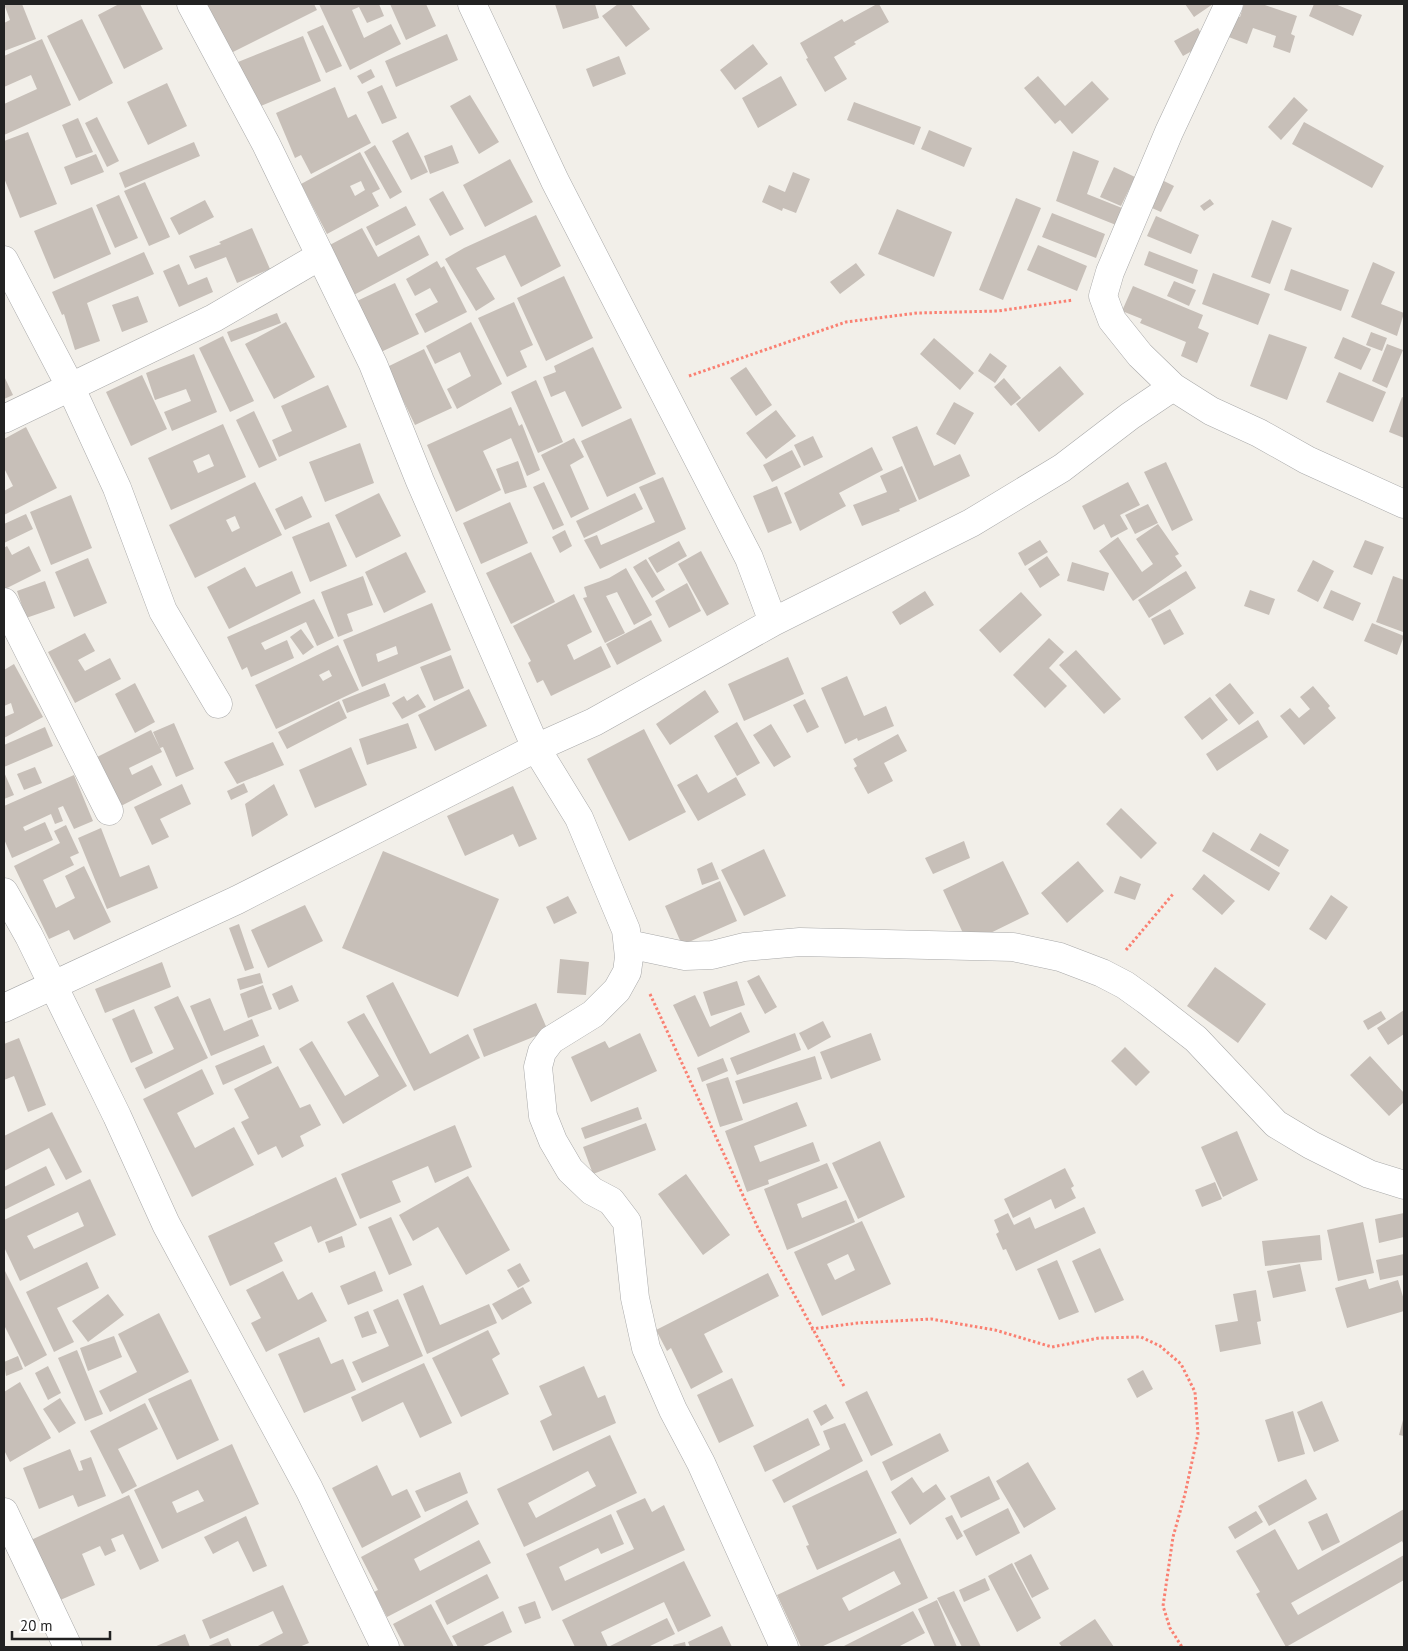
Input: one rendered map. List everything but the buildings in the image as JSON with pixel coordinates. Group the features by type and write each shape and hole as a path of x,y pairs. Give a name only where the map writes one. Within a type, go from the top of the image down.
{"street":[{"path":"191,4 266,144 373,364 420,481 536,748 579,818 626,930 629,950 627,972 617,990 593,1014 551,1040 542,1052 538,1067 542,1116 553,1141 570,1170 592,1191 611,1201 627,1222 635,1298 646,1348 673,1410 701,1463 784,1647"},
{"path":"472,4 555,181 659,387 749,558 773,622"},
{"path":"1229,4 1169,132 1110,272 1103,296 1112,320 1140,355 1173,387 1211,411 1259,433 1307,460 1404,504"},
{"path":"4,418 214,318 320,256"},
{"path":"4,260 70,386 117,488 163,611 218,704"},
{"path":"4,1008 237,900 536,748 594,722 773,622 971,523 1062,468 1130,416 1173,387"},
{"path":"4,602 109,811"},
{"path":"4,892 29,936 117,1116 166,1224 309,1489 385,1647"},
{"path":"629,950 685,956 800,942 1013,947 1060,957 1125,985 1196,1040 1276,1124 1311,1146 1369,1174 1404,1185"},
{"path":"4,1512 68,1647"}],"path":[{"path":"659,387 846,322 917,313 998,311 1103,296"},
{"path":"1102,974 1133,942 1173,894"},
{"path":"629,950 758,1228 844,1388"},
{"path":"811,1329 858,1323 931,1319 995,1330 1052,1347 1099,1338 1141,1337 1160,1346 1181,1364 1195,1392 1198,1434 1186,1494 1173,1537 1163,1606 1170,1628 1182,1647"}]}
